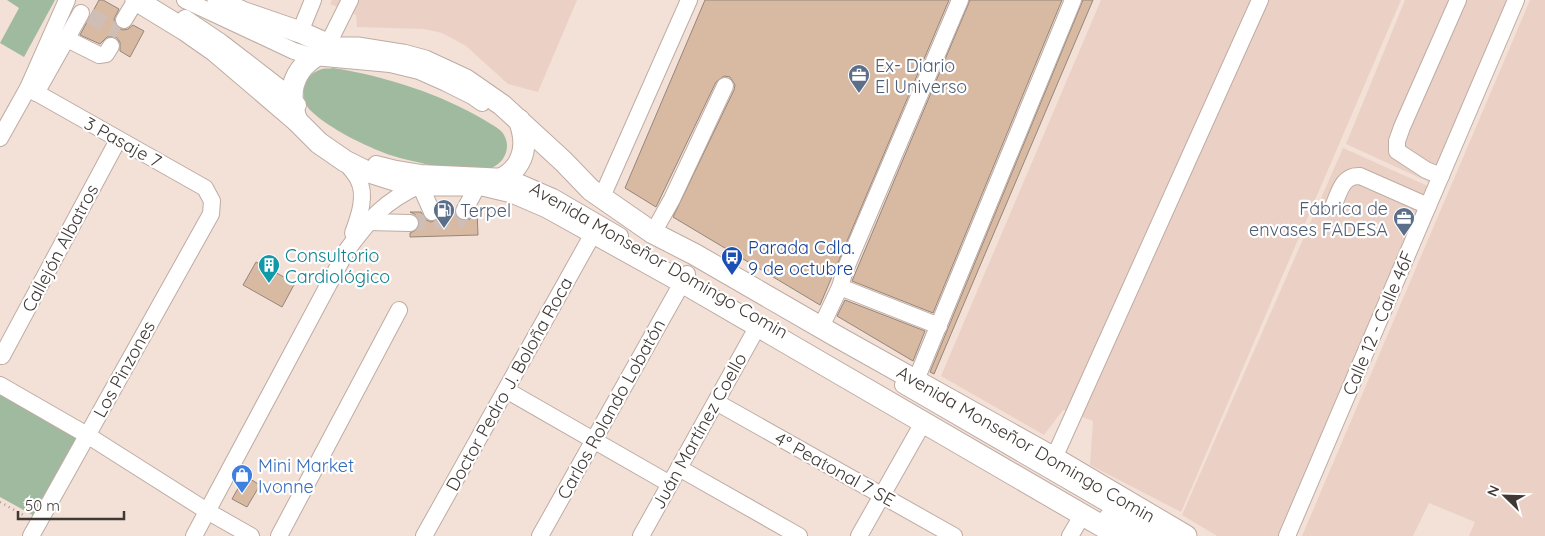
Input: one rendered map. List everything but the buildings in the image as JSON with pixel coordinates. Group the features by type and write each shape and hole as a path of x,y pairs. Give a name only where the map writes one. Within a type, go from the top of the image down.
{"main road":[{"name":"Avenida Monseñor Domingo Comin","path":"136,0 215,51 297,121 319,143 345,161 381,177 420,185 481,185 528,198 685,278 758,326 924,421 1090,524 1119,536"},
{"name":"Avenida Monseñor Domingo Comin","path":"218,0 242,12 300,32 326,49 381,51 425,61 478,88 502,105 521,128 601,199 654,233 684,248 1054,458 1186,536"},
{"path":"297,121 293,110 293,86 298,74 305,65 326,49"},
{"path":"481,185 496,182 516,168 522,157 524,144 521,128"}],"street":[{"path":"32,91 67,0"},
{"path":"124,20 136,0"},
{"name":"Avenida Monseñor Domingo Comin","path":"155,0 222,43 292,97 311,123 344,150 366,161 396,169 420,173 507,176 536,188 554,197 685,278 1139,536"},
{"name":"Avenida Monseñor Domingo Comin","path":"186,0 294,51 326,49"},
{"path":"300,32 313,0"},
{"path":"326,49 350,0"},
{"path":"601,199 689,0"},
{"path":"821,327 840,287 960,0"},
{"path":"916,380 1073,0"},
{"path":"1054,458 1260,0"},
{"path":"1441,176 1426,170 1397,151 1397,141 1458,0"},
{"name":"Calle 12 - Calle 46F","path":"1287,536 1516,0"},
{"path":"0,138 86,10"},
{"path":"67,39 99,55 106,54 111,46"},
{"path":"654,233 672,199 724,86"},
{"name":"3 Pasaje 7","path":"32,91 205,188 212,201"},
{"name":"Avenida Monseñor Domingo Comin","path":"521,128 580,192 610,215 1163,536"},
{"name":"Callejón Albatros","path":"2,356 118,140"},
{"path":"194,536 347,250 360,216 362,201 359,180 345,161"},
{"path":"1333,206 1345,180 1352,176 1360,176 1428,206"},
{"path":"347,250 383,206 401,194 420,185 432,212"},
{"path":"464,211 481,185"},
{"name":"Los Pinzones","path":"34,529 211,214 212,201"},
{"path":"368,222 410,223"},
{"name":"Doctor Pedro J. Boloña Roca","path":"424,536 594,232"},
{"name":"Carlos Rolando Lobatón","path":"540,536 685,278"},
{"path":"840,287 939,326"},
{"path":"279,536 400,310"},
{"name":"Juán Martínez Coello","path":"641,536 758,326"},
{"path":"0,385 87,435 207,511 251,536"},
{"path":"506,390 670,484"},
{"name":"4° Peatonal 7 SE","path":"716,402 954,536"},
{"path":"859,536 924,421"},
{"path":"679,468 799,536"},
{"path":"1070,536 1090,524"}],"path":[{"path":"0,502 34,529"}],"shaded area":[{"path":"332,0 577,0 538,92 508,84 466,46 442,33 424,29 357,27 356,15 330,4"},
{"path":"1101,0 1401,0 1181,512 1090,465 1093,421 1063,410 1044,435 941,376"},
{"path":"1405,0 1511,0 1433,184 1346,144"},
{"path":"1530,0 1545,0 1545,536 1469,536 1475,522 1429,503 1413,536 1302,536"},
{"path":"1343,148 1430,187 1279,536 1217,536 1182,515"}],"green space":[{"path":"7,0 55,0 24,57 0,43 19,8"},
{"path":"333,68 353,71 412,87 469,111 503,133 507,146 504,157 497,165 487,170 467,171 424,164 390,155 348,136 319,118 307,106 305,100 304,87 310,76 322,69"},
{"path":"0,392 84,441 40,519 0,497"}],"tunnel":[{"path":"90,16 119,31"},
{"path":"410,223 459,220 464,211"}],"place":[{"name":"Ex- Diario El Universo","path":"859,94"},
{"name":"Terpel","path":"444,229"},
{"name":"Fábrica de envases FADESA","path":"1404,237"},
{"name":"Parada Cdla. 9 de octubre","path":"732,276"},
{"name":"Consultorio Cardiológico","path":"269,284"},
{"name":"Mini Market Ivonne","path":"242,494"}]}
